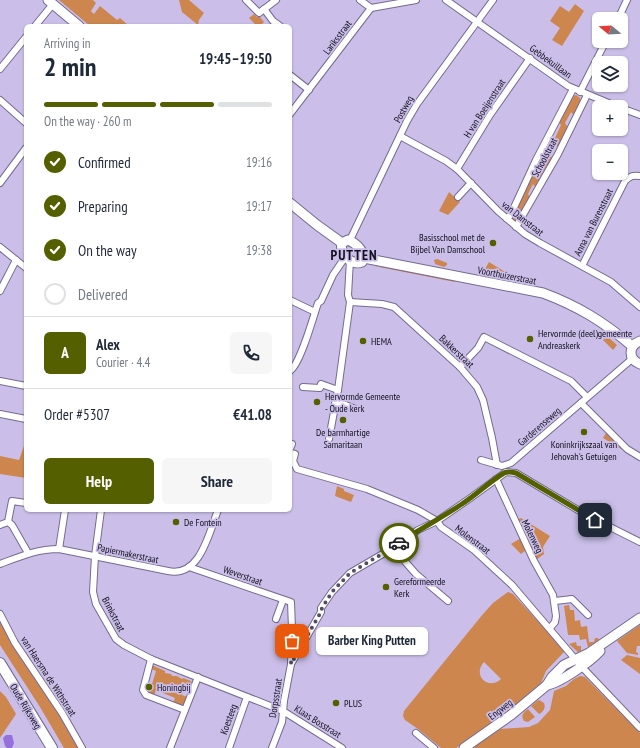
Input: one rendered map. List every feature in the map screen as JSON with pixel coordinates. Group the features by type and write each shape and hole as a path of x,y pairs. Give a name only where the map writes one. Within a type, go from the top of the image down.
{"main road":[{"path":"50,2 77,24"},
{"path":"292,205 317,225 346,242 360,248 364,258"},
{"path":"346,242 341,249 348,258"},
{"name":"Voorthuizerstraat","path":"348,258 360,263 364,258 542,293 584,310 636,344"},
{"path":"636,344 630,353 636,362"},
{"name":"Engweg","path":"464,748 511,715 546,685 553,684 561,680 579,662 597,654 610,640 640,618"},
{"name":"Oude Rijksweg","path":"0,663 52,748"}],"street":[{"path":"246,0 259,12 276,0"},
{"path":"360,0 371,8 416,0"},
{"path":"446,0 477,22"},
{"name":"Postweg","path":"346,242 417,104 493,0"},
{"path":"621,12 627,0"},
{"path":"36,24 50,2"},
{"name":"Lariksstraat","path":"292,111 371,8"},
{"path":"264,9 277,24"},
{"name":"Gebbekuillaan","path":"477,22 573,89 600,100"},
{"path":"0,69 24,39"},
{"path":"580,92 602,48"},
{"name":"H van Boeijenstraat","path":"457,169 490,115 530,58"},
{"path":"292,77 308,90"},
{"name":"Schoolstraat","path":"507,219 573,89"},
{"name":"Schoolstraat","path":"516,227 558,154 587,95"},
{"path":"0,100 24,121"},
{"path":"628,111 640,115"},
{"name":"van Damstraat","path":"400,136 446,161 457,169 516,227 540,243 611,282 640,308"},
{"path":"0,183 24,151"},
{"name":"Anna van Burenstraat","path":"582,266 625,181 634,175 640,176"},
{"path":"458,197 471,183"},
{"path":"0,247 24,266"},
{"path":"328,439 338,390 350,302 348,295 348,258"},
{"path":"292,369 312,324 312,318 318,303 321,301 333,275 348,258"},
{"path":"0,291 16,260"},
{"path":"292,301 315,312"},
{"name":"Bakkerstraat","path":"350,302 389,305 394,307 460,367 480,392 500,465"},
{"path":"460,367 478,348 484,337 571,381 587,397"},
{"name":"Garderenseweg","path":"500,465 511,463 587,397 636,362"},
{"path":"0,382 24,386"},
{"path":"303,387 320,388 321,384 338,390"},
{"path":"335,403 341,403 355,409"},
{"path":"581,403 627,449 640,457"},
{"path":"0,414 24,419"},
{"name":"Molenstraat","path":"292,453 295,454 293,461 297,469 367,489 418,510 437,521 441,527 474,550 512,585 579,662 640,728"},
{"path":"481,460 500,465"},
{"path":"291,664 322,608 343,578 418,530 437,521 504,474 510,472 516,473 588,516 640,542"},
{"name":"Molenweg","path":"496,480 531,555 551,590 556,616 555,622 550,628"},
{"path":"8,522 12,501 24,503"},
{"path":"59,549 65,512"},
{"name":"Brinkstraat","path":"101,512 95,556 93,592 96,604 113,635 118,641 151,659 283,711"},
{"path":"189,567 196,562 200,556 217,512"},
{"path":"0,525 8,522"},
{"path":"8,522 12,524 28,553"},
{"path":"392,548 416,574 448,601"},
{"name":"Papiermakerstraat","path":"0,564 28,553 44,549 59,549 172,572 189,567"},
{"name":"Weverstraat","path":"189,567 291,602"},
{"path":"554,601 572,599 588,615"},
{"path":"276,619 283,600"},
{"name":"Dorpsstraat","path":"272,748 282,722 284,701 291,664 291,602"},
{"name":"van Haersma de Withstraat","path":"0,614 15,643 62,713 82,748"},
{"path":"151,659 144,687 144,693 185,710"},
{"path":"170,748 198,677"},
{"name":"Koesteeg","path":"229,748 247,697"},
{"name":"Klaas Bosstraat","path":"283,711 342,748"},
{"path":"416,733 434,748"}],"shaded area":[{"path":"59,0 93,0 96,3 91,11 94,14 100,6 117,20 120,18 127,24 88,24"},
{"path":"179,0 189,0 204,13 197,24 182,12"},
{"path":"575,4 584,11 562,46 552,40 560,28 550,21 560,6 569,12"},
{"path":"254,14 257,17 260,17 264,22 262,24 255,24 249,18"},
{"path":"576,95 580,98 580,102 574,116 571,112 565,123 568,128 558,148 555,144 550,154 552,158 536,188 533,184 528,194 530,198 517,220 513,221 512,216 533,171 536,175 542,163 539,159 552,134 555,138 561,125 558,121 572,96"},
{"path":"449,192 460,202 448,215 439,211"},
{"path":"437,259 447,263 447,265 444,267 435,264 434,260"},
{"path":"489,262 515,278 485,274 485,269"},
{"path":"374,266 395,268 453,279 455,282"},
{"path":"607,336 617,345 613,350 603,340"},
{"path":"606,433 623,450 603,438"},
{"path":"24,446 24,478 0,474 0,456 19,460"},
{"path":"337,486 354,495 351,502 335,496"},
{"path":"521,518 550,536 543,547 544,554 536,560 517,520"},
{"path":"521,538 527,549 521,554 511,544"},
{"path":"508,592 513,594 565,651 546,671 541,683 500,719 456,748 441,748 405,720 403,716 404,711 493,603","holes":["484,662 501,679 491,683 483,680 480,672"]},
{"path":"569,605 570,610 574,610 575,621 580,620 581,627 587,626 589,642 594,642 595,638 598,638 599,640 588,647 586,639 580,640 579,635 568,635 564,606"},
{"path":"0,619 17,653 49,698 79,748 64,748 40,707 0,645"},
{"path":"640,625 640,646 637,646 636,652 638,655 627,653 617,641"},
{"path":"576,642 577,646 581,646 581,651 578,652 569,644"},
{"path":"627,655 640,658 640,674 621,660"},
{"path":"152,665 165,671 165,673 182,679 183,678 193,683 192,686 186,684 182,695 187,697 184,704 180,706 173,703 175,698 156,690 154,696 146,691 147,683 152,684 156,671 151,669"},
{"path":"580,676 585,677 640,733 640,748 472,748 500,729 529,727 538,723 550,710 554,691 566,686"},
{"path":"0,691 6,697 16,714 0,738"},
{"path":"539,700 544,703 545,707 539,714 531,706"},
{"path":"528,709 535,717 528,722 524,721 522,715"},
{"path":"6,735 12,735 14,743 12,748 7,748 5,746 3,738"}],"way so far":[{"path":"292,641 291,664 322,608 343,578 399,543"}],"place":[{"name":"Basisschool met de Bijbel Van Damschool","path":"493,243"},
{"name":"Hervormde (deel)gemeente Andreaskerk","path":"530,339"},
{"name":"HEMA","path":"363,341"},
{"name":"Hervormde Gemeente - Oude kerk","path":"317,402"},
{"name":"De barmhartige Samaritaan","path":"343,420"},
{"name":"Koninkrijkszaal van Jehovah's Getuigen","path":"584,432"},
{"name":"De Fontein","path":"176,522"},
{"name":"Gereformeerde Kerk","path":"386,587"},
{"name":"Barber King Putten","path":"292,641"},
{"name":"Honingbij","path":"149,687"},
{"name":"PLUS","path":"336,703"}],"district":[{"name":"PUTTEN","path":"354,255"}],"route":[{"path":"399,543 423,527 437,521 506,472 516,473 595,520"}]}
